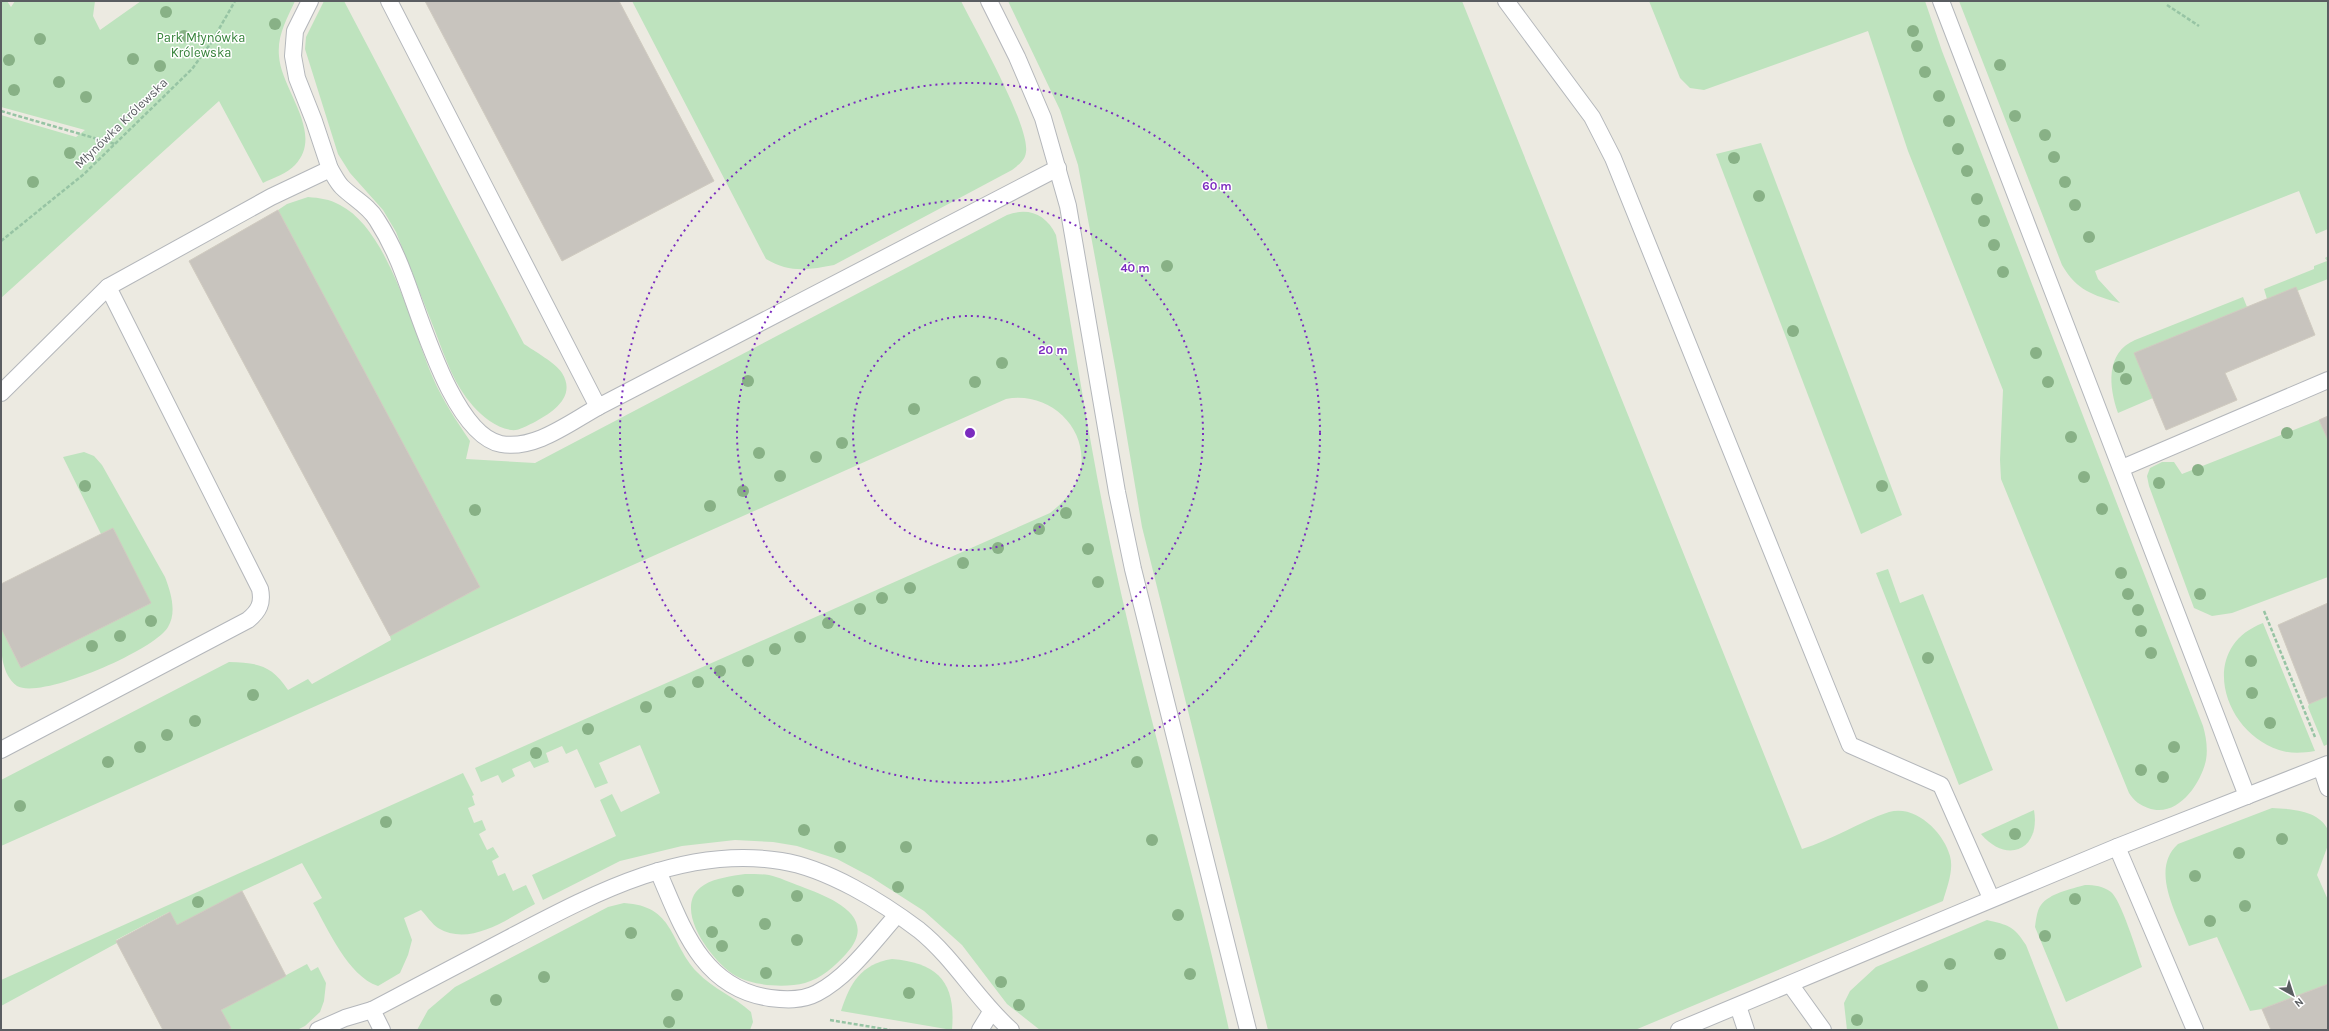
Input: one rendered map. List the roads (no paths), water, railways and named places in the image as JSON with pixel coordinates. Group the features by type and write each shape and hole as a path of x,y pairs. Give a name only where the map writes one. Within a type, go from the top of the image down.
{"lane":[{"path":"310,1 295,31 293,56 297,78 314,121 330,169 342,186 376,218 404,273 443,376 455,401 471,423 483,434 500,444 522,445 534,442 598,407 1058,168"},
{"path":"389,1 598,407"},
{"path":"988,1 1031,89 1043,118 1068,206 1117,492 1133,570 1248,1030"},
{"path":"1506,1 1592,117 1613,158 1850,745 1941,785 1991,898"},
{"path":"1941,1 2247,796"},
{"path":"1,393 108,287 270,197 330,169"},
{"path":"1,750 248,620 260,606 262,598 260,589 108,287"},
{"path":"2122,468 2328,380"},
{"path":"1679,1030 1991,898 2324,765 2328,788"},
{"path":"2117,847 2195,1030"},
{"path":"318,1030 345,1018 372,1010 569,907 611,887 658,871 693,863 731,858 783,861 845,884 872,897 919,930 938,948 958,969 991,1012 1011,1030"},
{"path":"658,871 697,953 707,966 733,986 761,997 781,1000 804,998 817,993 834,982 852,965 897,915"},
{"path":"1790,984 1824,1030"},
{"path":"1738,1006 1746,1030"},
{"path":"372,1010 382,1030"},
{"path":"980,1030 991,1012"}],"park label":[{"name":"Park Młynówka Królewska","path":"201,44"}]}
